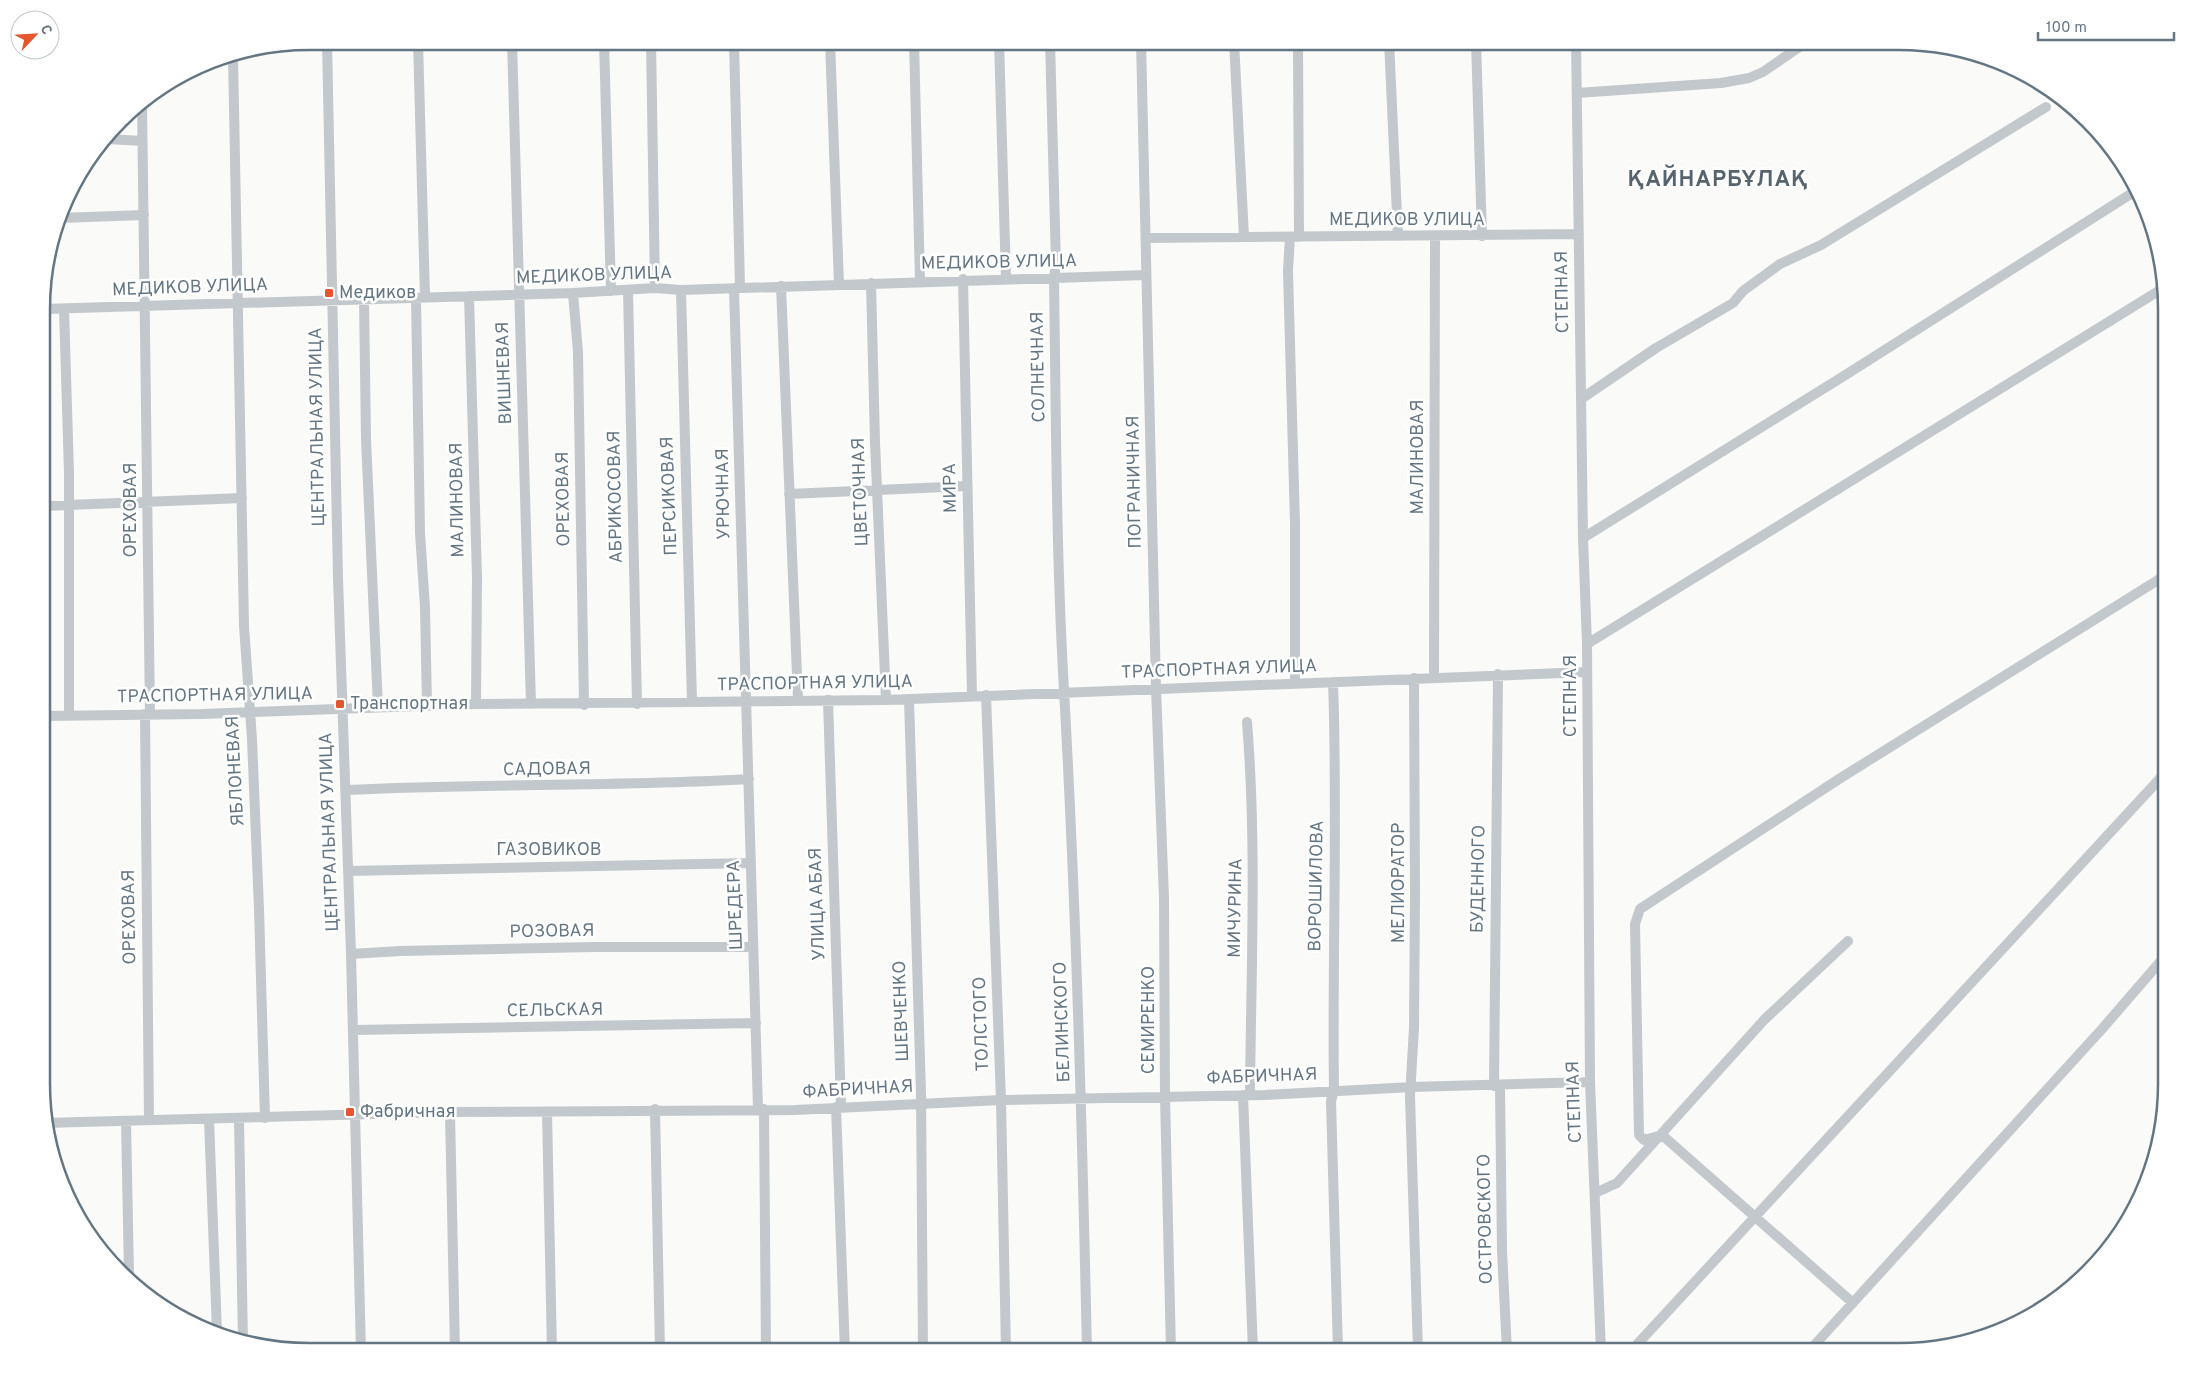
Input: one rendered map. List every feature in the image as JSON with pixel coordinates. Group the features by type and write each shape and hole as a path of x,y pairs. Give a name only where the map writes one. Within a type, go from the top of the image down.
{"street":[{"name":"ЦЕНТРАЛЬНАЯ УЛИЦА","path":"327,50 341,708 346,790 354,1030 360,1343"},
{"path":"418,50 421,297 420,533 426,607 427,705"},
{"name":"ВИШНЕВАЯ","path":"512,50 531,704"},
{"path":"604,50 611,290"},
{"path":"651,50 655,288"},
{"name":"УРЮЧНАЯ","path":"734,50 745,700"},
{"path":"830,50 839,284"},
{"path":"914,50 920,280"},
{"path":"999,50 1006,279"},
{"name":"СОЛНЕЧНАЯ","path":"1050,50 1056,264 1054,279 1065,691"},
{"name":"ПОГРАНИЧНАЯ","path":"1141,50 1156,688"},
{"path":"1234,50 1244,237"},
{"path":"1295,684 1295,524 1288,271 1294,237 1298,50"},
{"path":"1389,50 1398,236"},
{"path":"1476,50 1482,236"},
{"name":"СТЕПНАЯ","path":"1576,50 1583,538 1587,644 1590,1082 1601,1343"},
{"path":"1577,93 1721,83 1749,78 1763,72 1795,50"},
{"name":"ЯБЛОНЕВАЯ","path":"233,62 244,626 259,899 265,1118"},
{"path":"1581,399 1656,348 1733,303 1743,291 1780,264 1821,245 2046,107"},
{"name":"ОРЕХОВАЯ","path":"142,111 148,501 149,1120"},
{"path":"113,139 142,140"},
{"path":"1583,538 1847,374 2131,194"},
{"path":"67,218 144,215"},
{"name":"МЕДИКОВ УЛИЦА","path":"1146,238 1578,234"},
{"name":"МАЛИНОВАЯ","path":"1434,678 1435,236"},
{"name":"МЕДИКОВ УЛИЦА","path":"50,309 573,293 655,288 681,290 920,280 1054,279 1146,275"},
{"name":"МИРА","path":"963,279 972,696"},
{"name":"ЦВЕТОЧНАЯ","path":"871,283 886,700"},
{"path":"781,286 798,700"},
{"name":"АБРИКОСОВАЯ","path":"628,290 637,704"},
{"name":"ПЕРСИКОВАЯ","path":"681,290 692,702"},
{"name":"ОРЕХОВАЯ","path":"573,293 578,352 584,705"},
{"path":"1587,644 2157,293"},
{"name":"МАЛИНОВАЯ","path":"469,296 477,577 476,704"},
{"path":"364,299 366,430 378,707"},
{"path":"64,309 68,506 69,714"},
{"path":"789,494 967,486"},
{"path":"50,506 242,498"},
{"path":"1662,1135 1644,1140 1639,1134 1635,924 1640,909 1839,779 2158,580"},
{"name":"ТРАСПОРТНАЯ УЛИЦА","path":"50,716 250,712 476,704 584,705 745,700 886,700 1065,691 1587,672"},
{"name":"БУДЕННОГО","path":"1497,1086 1498,674"},
{"name":"МЕЛИОРАТОР","path":"1414,678 1416,816 1412,1087 1410,1096 1418,1343"},
{"name":"ВОРОШИЛОВА","path":"1333,682 1335,777 1334,1091 1331,1102 1338,1343"},
{"name":"СЕМИРЕНКО","path":"1156,688 1164,898 1165,1096 1171,1343"},
{"name":"БЕЛИНСКОГО","path":"1065,691 1082,1098 1087,1343"},
{"name":"ТОЛСТОГО","path":"986,695 1001,1100 1006,1343"},
{"name":"ШЕВЧЕНКО","path":"909,699 920,1103 923,1343"},
{"name":"ШРЕДЕРА","path":"745,700 753,947 761,1109 766,1343"},
{"name":"УЛИЦА АБАЯ","path":"828,700 845,1343"},
{"name":"МИЧУРИНА","path":"1247,722 1252,786 1253,840 1246,1094 1253,1343"},
{"name":"САДОВАЯ","path":"346,790 598,786 748,779"},
{"path":"1638,1343 2158,781"},
{"name":"ГАЗОВИКОВ","path":"348,871 750,863"},
{"path":"1595,1193 1617,1184 1764,1020 1848,941"},
{"name":"РОЗОВАЯ","path":"351,954 400,951 753,947"},
{"path":"1816,1343 2029,1110 2158,964"},
{"name":"СЕЛЬСКАЯ","path":"354,1030 756,1023"},
{"name":"ФАБРИЧНАЯ","path":"53,1123 450,1112 838,1107 1001,1100 1590,1082"},
{"name":"ОСТРОВСКОГО","path":"1497,1086 1507,1343"},
{"path":"655,1109 660,1343"},
{"path":"450,1112 455,1343"},
{"path":"547,1112 552,1343"},
{"path":"209,1119 217,1326"},
{"path":"239,1119 243,1334"},
{"path":"126,1121 129,1270"},
{"path":"1662,1135 1756,1216 1852,1303"}],"place":[{"name":"Медиков","path":"329,293"},
{"name":"Транспортная","path":"340,704"},
{"name":"Фабричная","path":"350,1112"}],"district":[{"name":"ҚАЙНАРБҰЛАҚ","path":"1718,180"}]}
